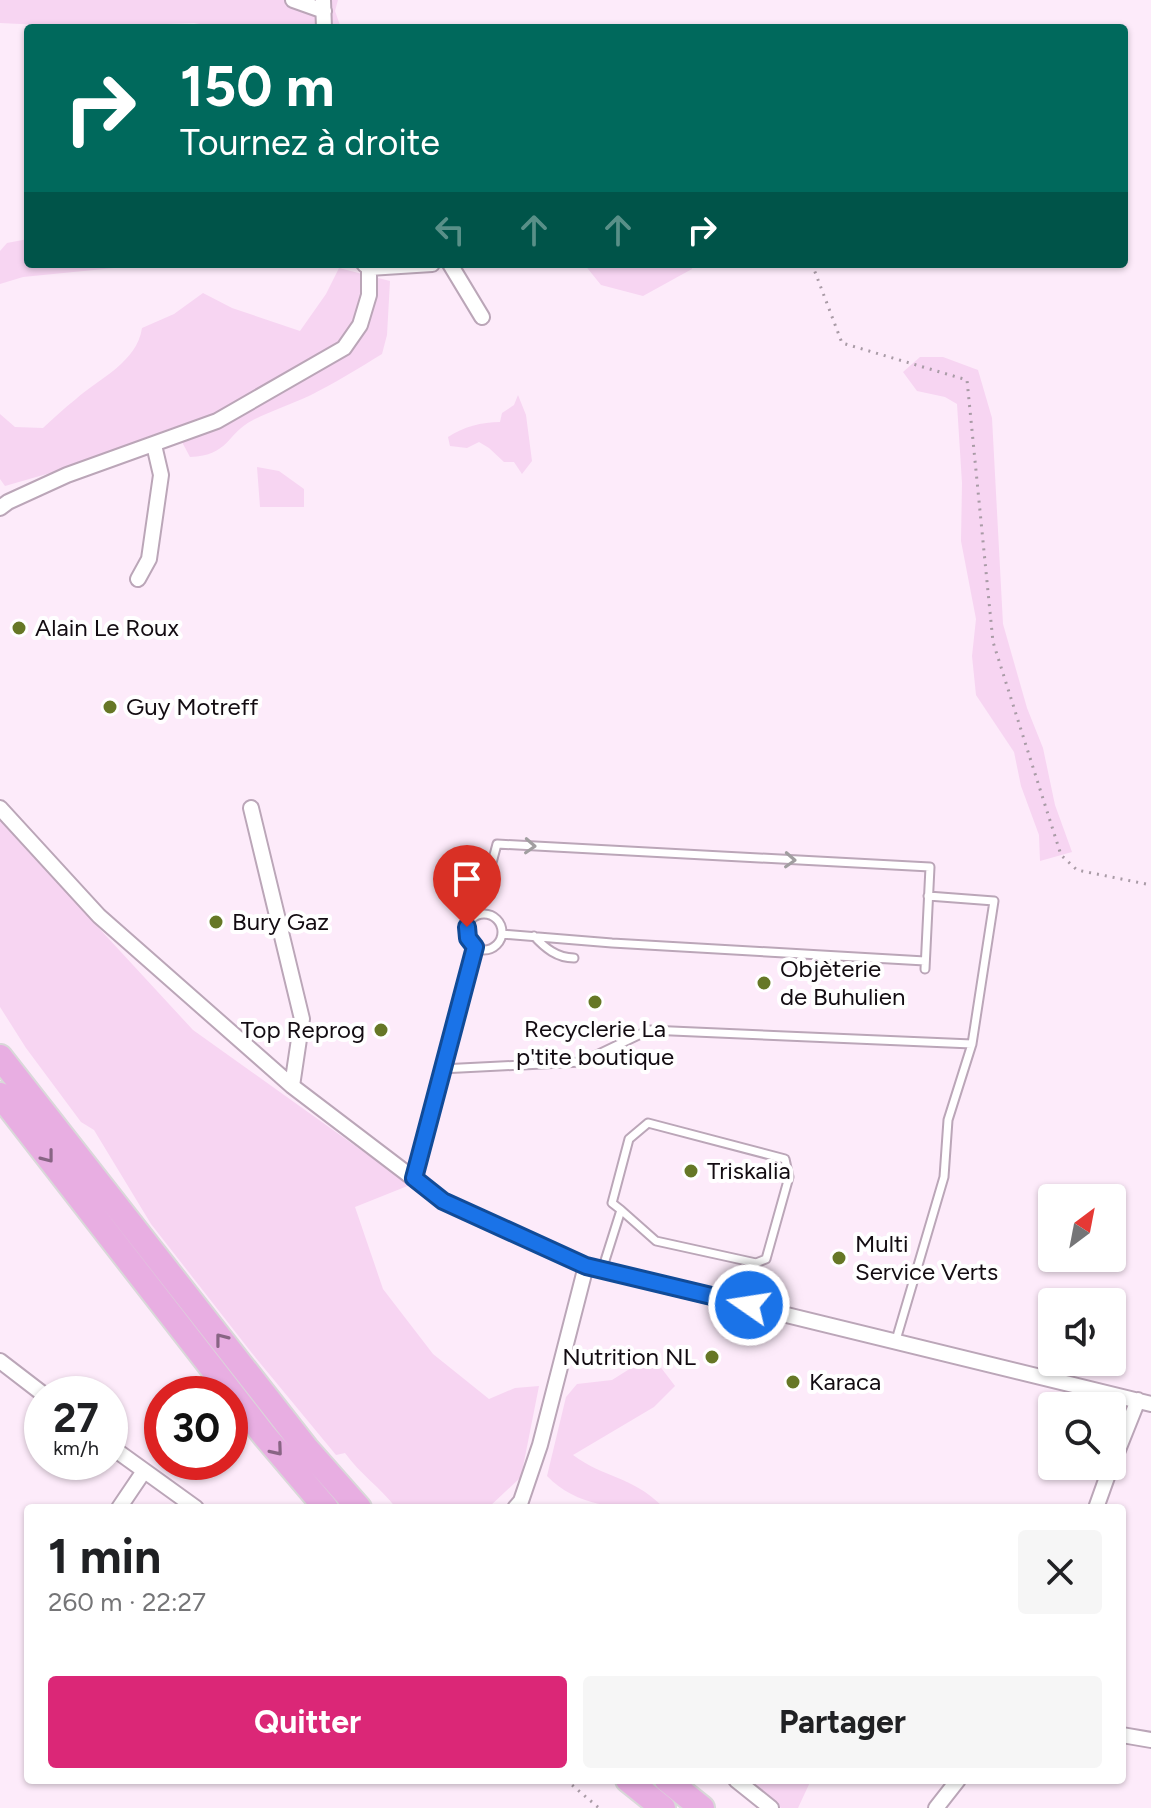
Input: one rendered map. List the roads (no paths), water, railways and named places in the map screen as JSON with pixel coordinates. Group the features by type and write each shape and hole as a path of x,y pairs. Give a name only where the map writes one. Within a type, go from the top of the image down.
{"highway":[{"path":"0,1038 43,1112"},
{"path":"0,1057 306,1448 355,1504"},
{"path":"0,1095 264,1435 323,1504"},
{"path":"633,1784 663,1808"},
{"path":"672,1784 702,1808"}],"street":[{"path":"293,0 324,6"},
{"path":"3,500 217,421 344,348 360,325 369,295 367,268"},
{"path":"452,268 482,317"},
{"path":"138,579 149,559 161,475 154,445"},
{"path":"0,808 99,916 292,1086 443,1201 586,1266 1144,1402 1126,1437"},
{"path":"251,808 302,1019 292,1086"},
{"path":"518,1504 540,1445 586,1266"},
{"path":"0,1361 24,1379"},
{"path":"122,1504 144,1471 128,1459"},
{"path":"157,1480 190,1504"},
{"path":"1097,1504 1106,1480"},
{"path":"1126,1736 1151,1740"},
{"path":"741,1784 771,1808"},
{"path":"936,1808 955,1784"}],"lane":[{"path":"478,915 495,918 499,922 502,934 498,943 490,948 475,947 468,938 467,927 478,915 497,844 930,867 925,965 502,934"},
{"path":"896,1340 944,1177 948,1120 972,1044 994,901 928,896"},
{"path":"534,936 545,949 574,958"},
{"path":"414,1178 475,947"},
{"path":"441,1069 582,1062 649,1030 972,1044"},
{"path":"648,1123 785,1159 789,1177 766,1259 756,1263 656,1241 621,1210 612,1203 629,1139 648,1123"},
{"path":"602,1270 621,1210"}],"place":[{"name":"Alain Le Roux","path":"19,628"},
{"name":"Guy Motreff","path":"110,707"},
{"name":"Bury Gaz","path":"216,922"},
{"name":"Objèterie de Buhulien","path":"764,983"},
{"name":"Recyclerie La p'tite boutique","path":"595,1002"},
{"name":"Top Reprog","path":"381,1030"},
{"name":"Triskalia","path":"691,1171"},
{"name":"Multi Service Verts","path":"839,1258"},
{"name":"Nutrition NL","path":"712,1357"},
{"name":"Karaca","path":"793,1382"}]}
